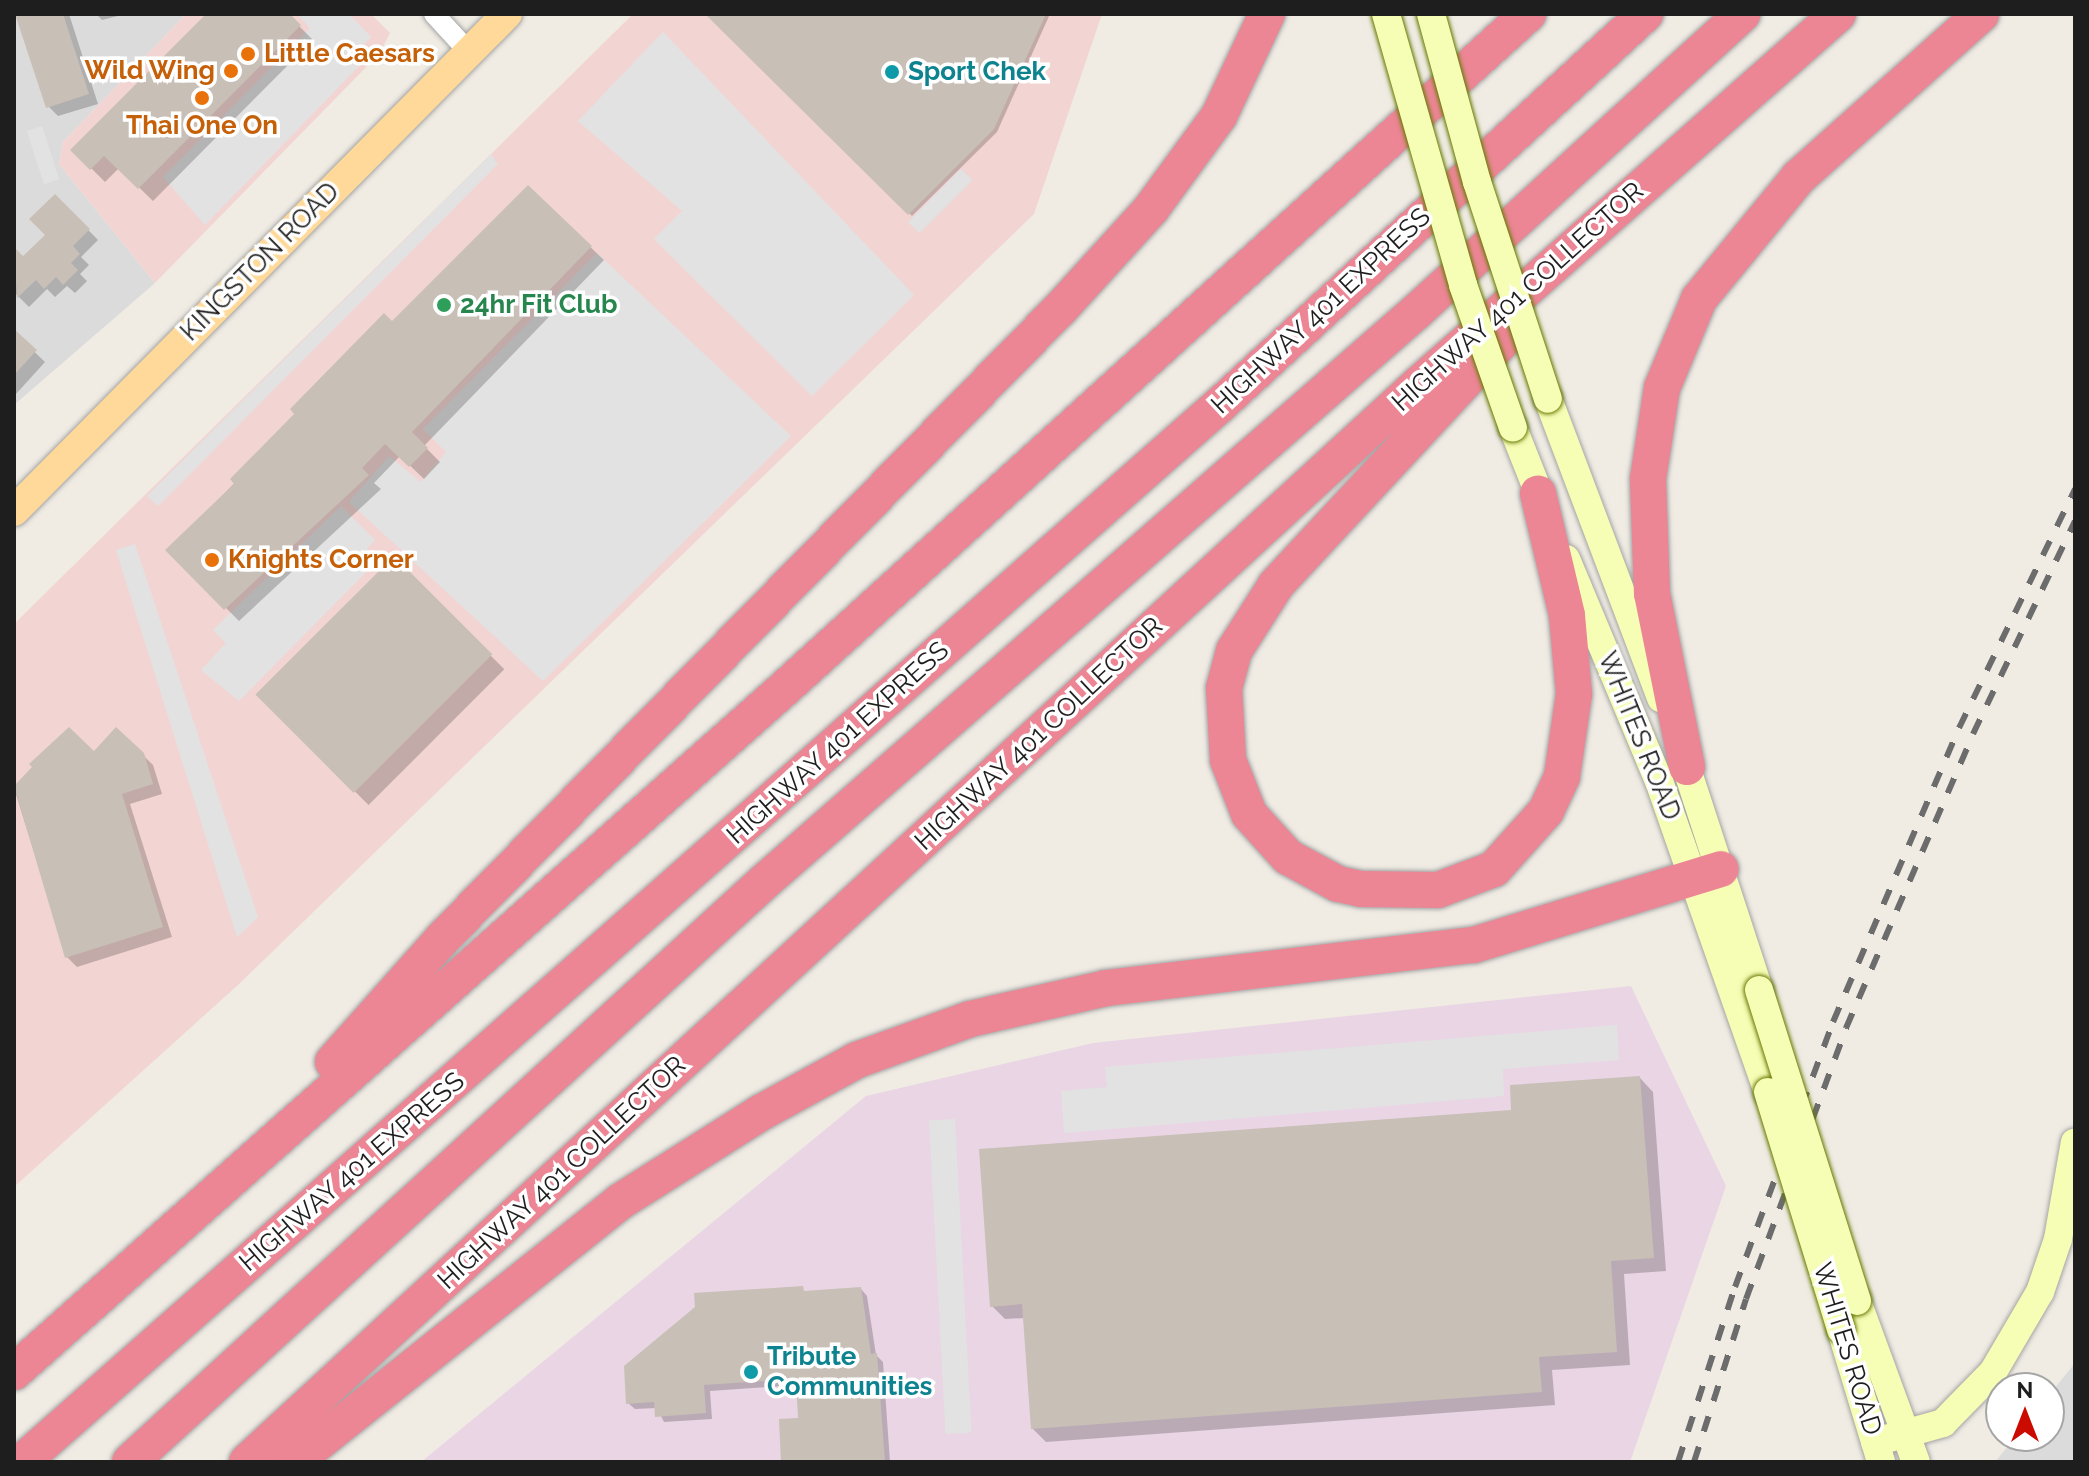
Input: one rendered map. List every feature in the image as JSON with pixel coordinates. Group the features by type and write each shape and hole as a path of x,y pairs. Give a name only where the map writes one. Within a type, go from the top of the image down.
{"highway":[{"path":"223,1184 444,937 1061,308 1151,209 1219,116 1267,14"},
{"path":"1416,120 1494,14"},
{"path":"14,1372 1416,120 1528,14"},
{"name":"HIGHWAY 401 EXPRESS","path":"22,1462 1222,403 1645,14"},
{"name":"HIGHWAY 401 EXPRESS","path":"130,1462 752,893 1416,312 1742,14"},
{"name":"HIGHWAY 401 COLLECTOR","path":"247,1462 1575,245 1838,14"},
{"path":"1687,767 1652,594 1648,479 1662,388 1699,299 1799,177 1981,14"},
{"path":"1538,493 1567,615 1574,694 1565,762 1546,811 1494,869 1438,890 1385,893 1350,887 1288,857 1249,814 1228,760 1224,688 1234,651 1276,585 1535,305 1575,245"},
{"path":"294,1462 621,1201 762,1112 857,1060 970,1019 1106,988 1474,945 1708,873"}],"main road":[{"name":"KINGSTON ROAD","path":"14,511 507,14"},
{"name":"WHITES ROAD","path":"1386,14 1463,285 1513,428 1538,493 1759,990 1857,1301 1916,1462"},
{"name":"WHITES ROAD","path":"1431,14 1477,182 1548,399 1687,767 1742,1016 1878,1452"},
{"path":"1878,1452 1907,1434 1943,1423 1993,1372 2024,1324 2058,1239 2075,1142"}],"street":[{"path":"434,14 469,52"}],"shaded area":[{"path":"14,14 186,14 63,142 59,164 155,283 14,405"},
{"path":"186,14 371,14 390,33 380,53 155,283 59,164 63,142"},
{"path":"297,14 349,14 371,37 356,53 363,62 205,225 163,177 310,28"},
{"path":"633,14 1102,14 1034,214 238,985 14,1187 14,624"},
{"path":"663,32 914,295 812,396 654,239 682,211 578,121"},
{"path":"42,126 59,179 44,184 27,131"},
{"path":"491,154 498,164 158,506 147,496"},
{"path":"961,169 972,180 919,233 908,222"},
{"path":"597,253 791,436 543,681 349,502 389,456 421,482 446,452 423,429"},
{"path":"341,506 375,540 367,548 378,560 239,701 201,670 226,643 213,630"},
{"path":"135,544 258,917 237,937 116,550"},
{"path":"1631,986 1726,1186 1630,1462 421,1462 866,1096 1093,1043"},
{"path":"1617,1025 1619,1060 1503,1069 1504,1096 1064,1133 1061,1091 1107,1087 1105,1067"},
{"path":"955,1119 971,1433 945,1434 929,1120"},
{"path":"2075,1363 2075,1462 1995,1462 2003,1452 2065,1452 2065,1375"}],"building":[{"path":"15,14 63,14 89,94 46,108"},
{"path":"206,14 290,14 301,25 138,189 104,156 90,170 70,150"},
{"name":"Sport Chek","path":"705,14 1046,14 994,129 908,215"},
{"path":"528,185 592,246 412,432 428,448 409,467 385,444 362,468 369,475 224,610 165,550 234,484 230,479 294,414 290,409 384,313 392,321"},
{"path":"55,194 90,229 73,246 80,254 71,263 78,270 63,285 56,277 44,289 36,280 17,298 14,247 23,256 45,235 29,219"},
{"path":"14,329 37,350 14,375"},
{"path":"394,556 492,654 354,793 255,695"},
{"path":"69,727 94,751 116,727 144,753 153,784 122,794 163,927 65,958 14,786 32,767 29,764"},
{"path":"1640,1076 1654,1258 1611,1261 1617,1352 1539,1357 1542,1392 1031,1429 1022,1304 990,1307 979,1149 1511,1110 1510,1085"},
{"name":"Tribute Communities","path":"803,1286 804,1291 861,1287 871,1354 877,1353 885,1462 781,1462 779,1419 798,1418 796,1379 704,1385 706,1413 655,1417 654,1402 626,1404 624,1366 695,1307 694,1293"}],"railway":[{"path":"1678,1462 1735,1287 1833,1022 1959,728 2075,489"},
{"path":"1694,1462 1746,1299 1846,1028 1973,734 2075,521"}],"place":[{"name":"Little Caesars","path":"248,54"},
{"name":"Wild Wing","path":"231,71"},
{"name":"Sport Chek","path":"892,72"},
{"name":"Thai One On","path":"202,98"},
{"name":"24hr Fit Club","path":"444,305"},
{"name":"Knights Corner","path":"212,560"},
{"name":"Tribute Communities","path":"751,1372"}]}
